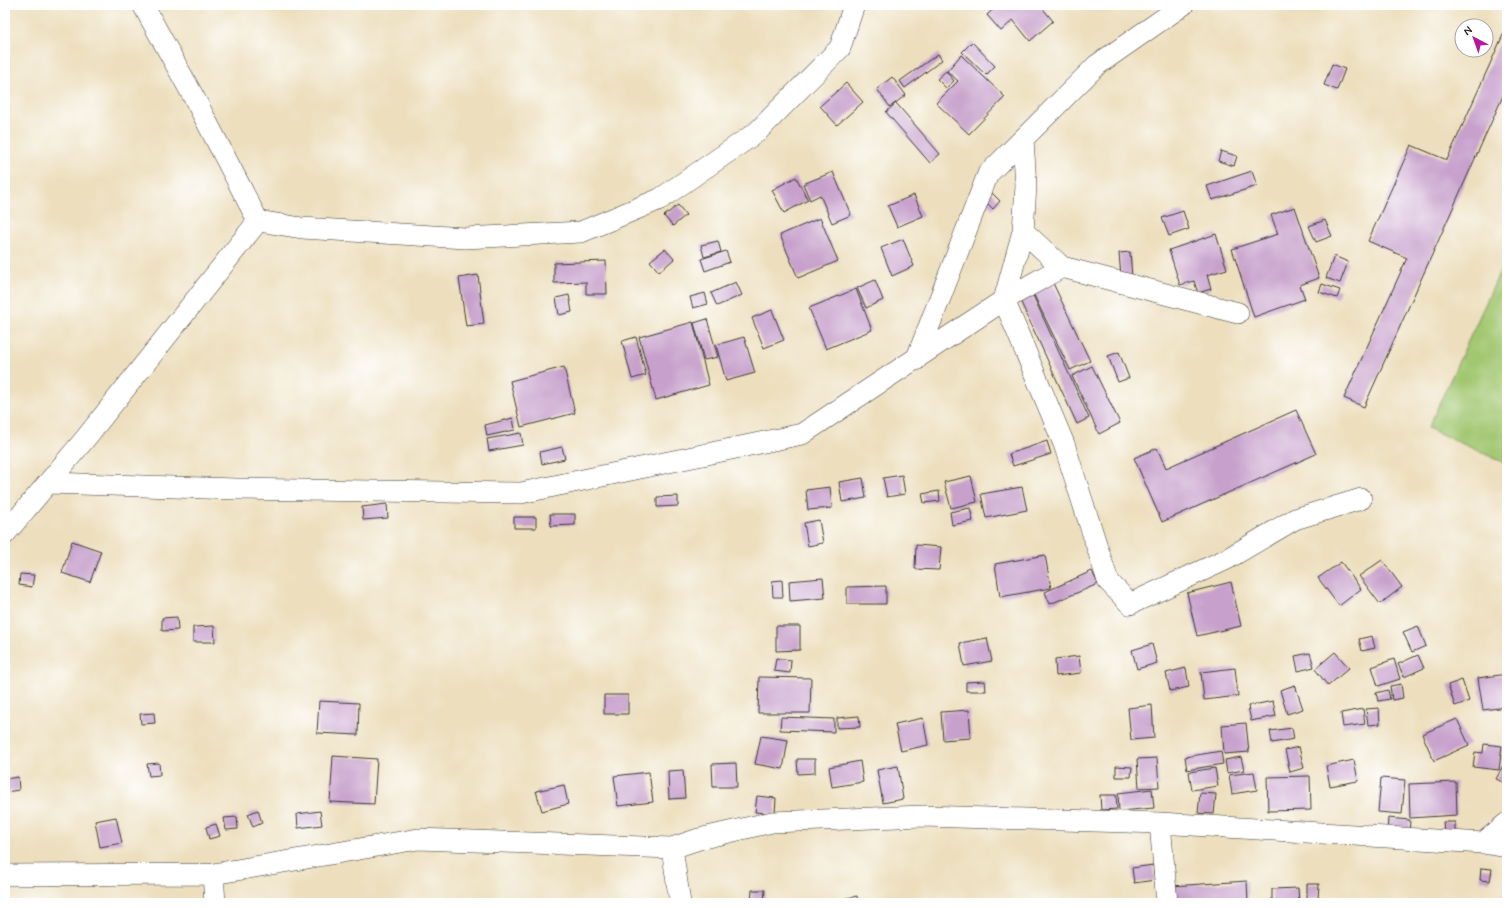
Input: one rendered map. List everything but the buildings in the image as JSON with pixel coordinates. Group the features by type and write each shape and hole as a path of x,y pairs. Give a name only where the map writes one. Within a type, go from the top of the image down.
{"street":[{"path":"143,5 198,103 258,221"},
{"path":"258,221 302,228 465,238 581,232 660,199 757,132 840,48 854,5"},
{"path":"916,360 988,174 1097,65 1183,5"},
{"path":"1023,139 1026,186 1023,231 1004,300 1064,444 1108,581 1130,604 1227,558 1295,519 1361,499"},
{"path":"5,534 48,483 258,221"},
{"path":"1023,231 1062,267 1238,312"},
{"path":"48,483 236,489 521,493 802,434 916,360 1004,300 1062,267"},
{"path":"5,875 213,874 418,839 672,848 699,838 772,822 922,816 1160,823 1482,843 1507,847"},
{"path":"1482,843 1507,822"},
{"path":"1160,823 1167,903"},
{"path":"672,848 680,903"},
{"path":"213,874 215,903"}],"green space":[{"path":"1507,257 1507,464 1428,428"}]}
